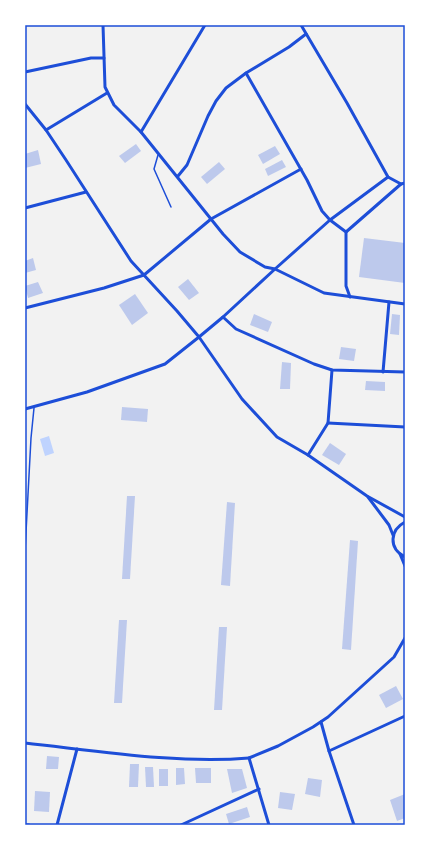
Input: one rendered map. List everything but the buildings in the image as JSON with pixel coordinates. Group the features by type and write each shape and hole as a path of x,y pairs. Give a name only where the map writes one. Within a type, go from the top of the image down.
{"street":[{"path":"103,25 105,87 114,105 141,132 178,176 211,219 240,252 265,267 275,268 324,293 405,304"},
{"path":"141,132 205,25"},
{"path":"301,25 388,177 401,184"},
{"path":"178,176 187,165 208,116 216,101 226,88 246,73 289,48 306,34"},
{"path":"25,72 90,58 104,58"},
{"path":"246,73 301,169 322,211 330,220 346,232"},
{"path":"46,130 108,93"},
{"path":"25,104 46,130 131,260 178,311 199,337 242,399 277,437 308,455 367,496 404,515"},
{"path":"25,308 104,288 144,275 211,219 301,169"},
{"path":"25,409 87,392 165,364 223,317 275,268 330,220 388,177"},
{"path":"350,297 346,286 346,232 401,184 405,183"},
{"path":"25,208 86,192"},
{"path":"383,372 390,302"},
{"path":"223,317 236,329 314,364 332,370 405,372"},
{"path":"308,455 328,423 332,370"},
{"path":"328,423 405,427"},
{"path":"367,496 388,525 393,535 395,547 405,566"},
{"path":"393,535 396,529 405,522"},
{"path":"400,554 405,556"},
{"path":"25,743 172,758 250,758 278,746 321,722 394,657 405,638"},
{"path":"329,751 405,716"},
{"path":"321,722 329,751 354,825"},
{"path":"57,825 77,749"},
{"path":"250,758 269,825"},
{"path":"181,825 259,789"}],"lane":[{"path":"158,153 154,168 171,207"},
{"path":"25,552 34,406"}],"water":[{"path":"49,436 54,453 45,456 40,439"}]}
